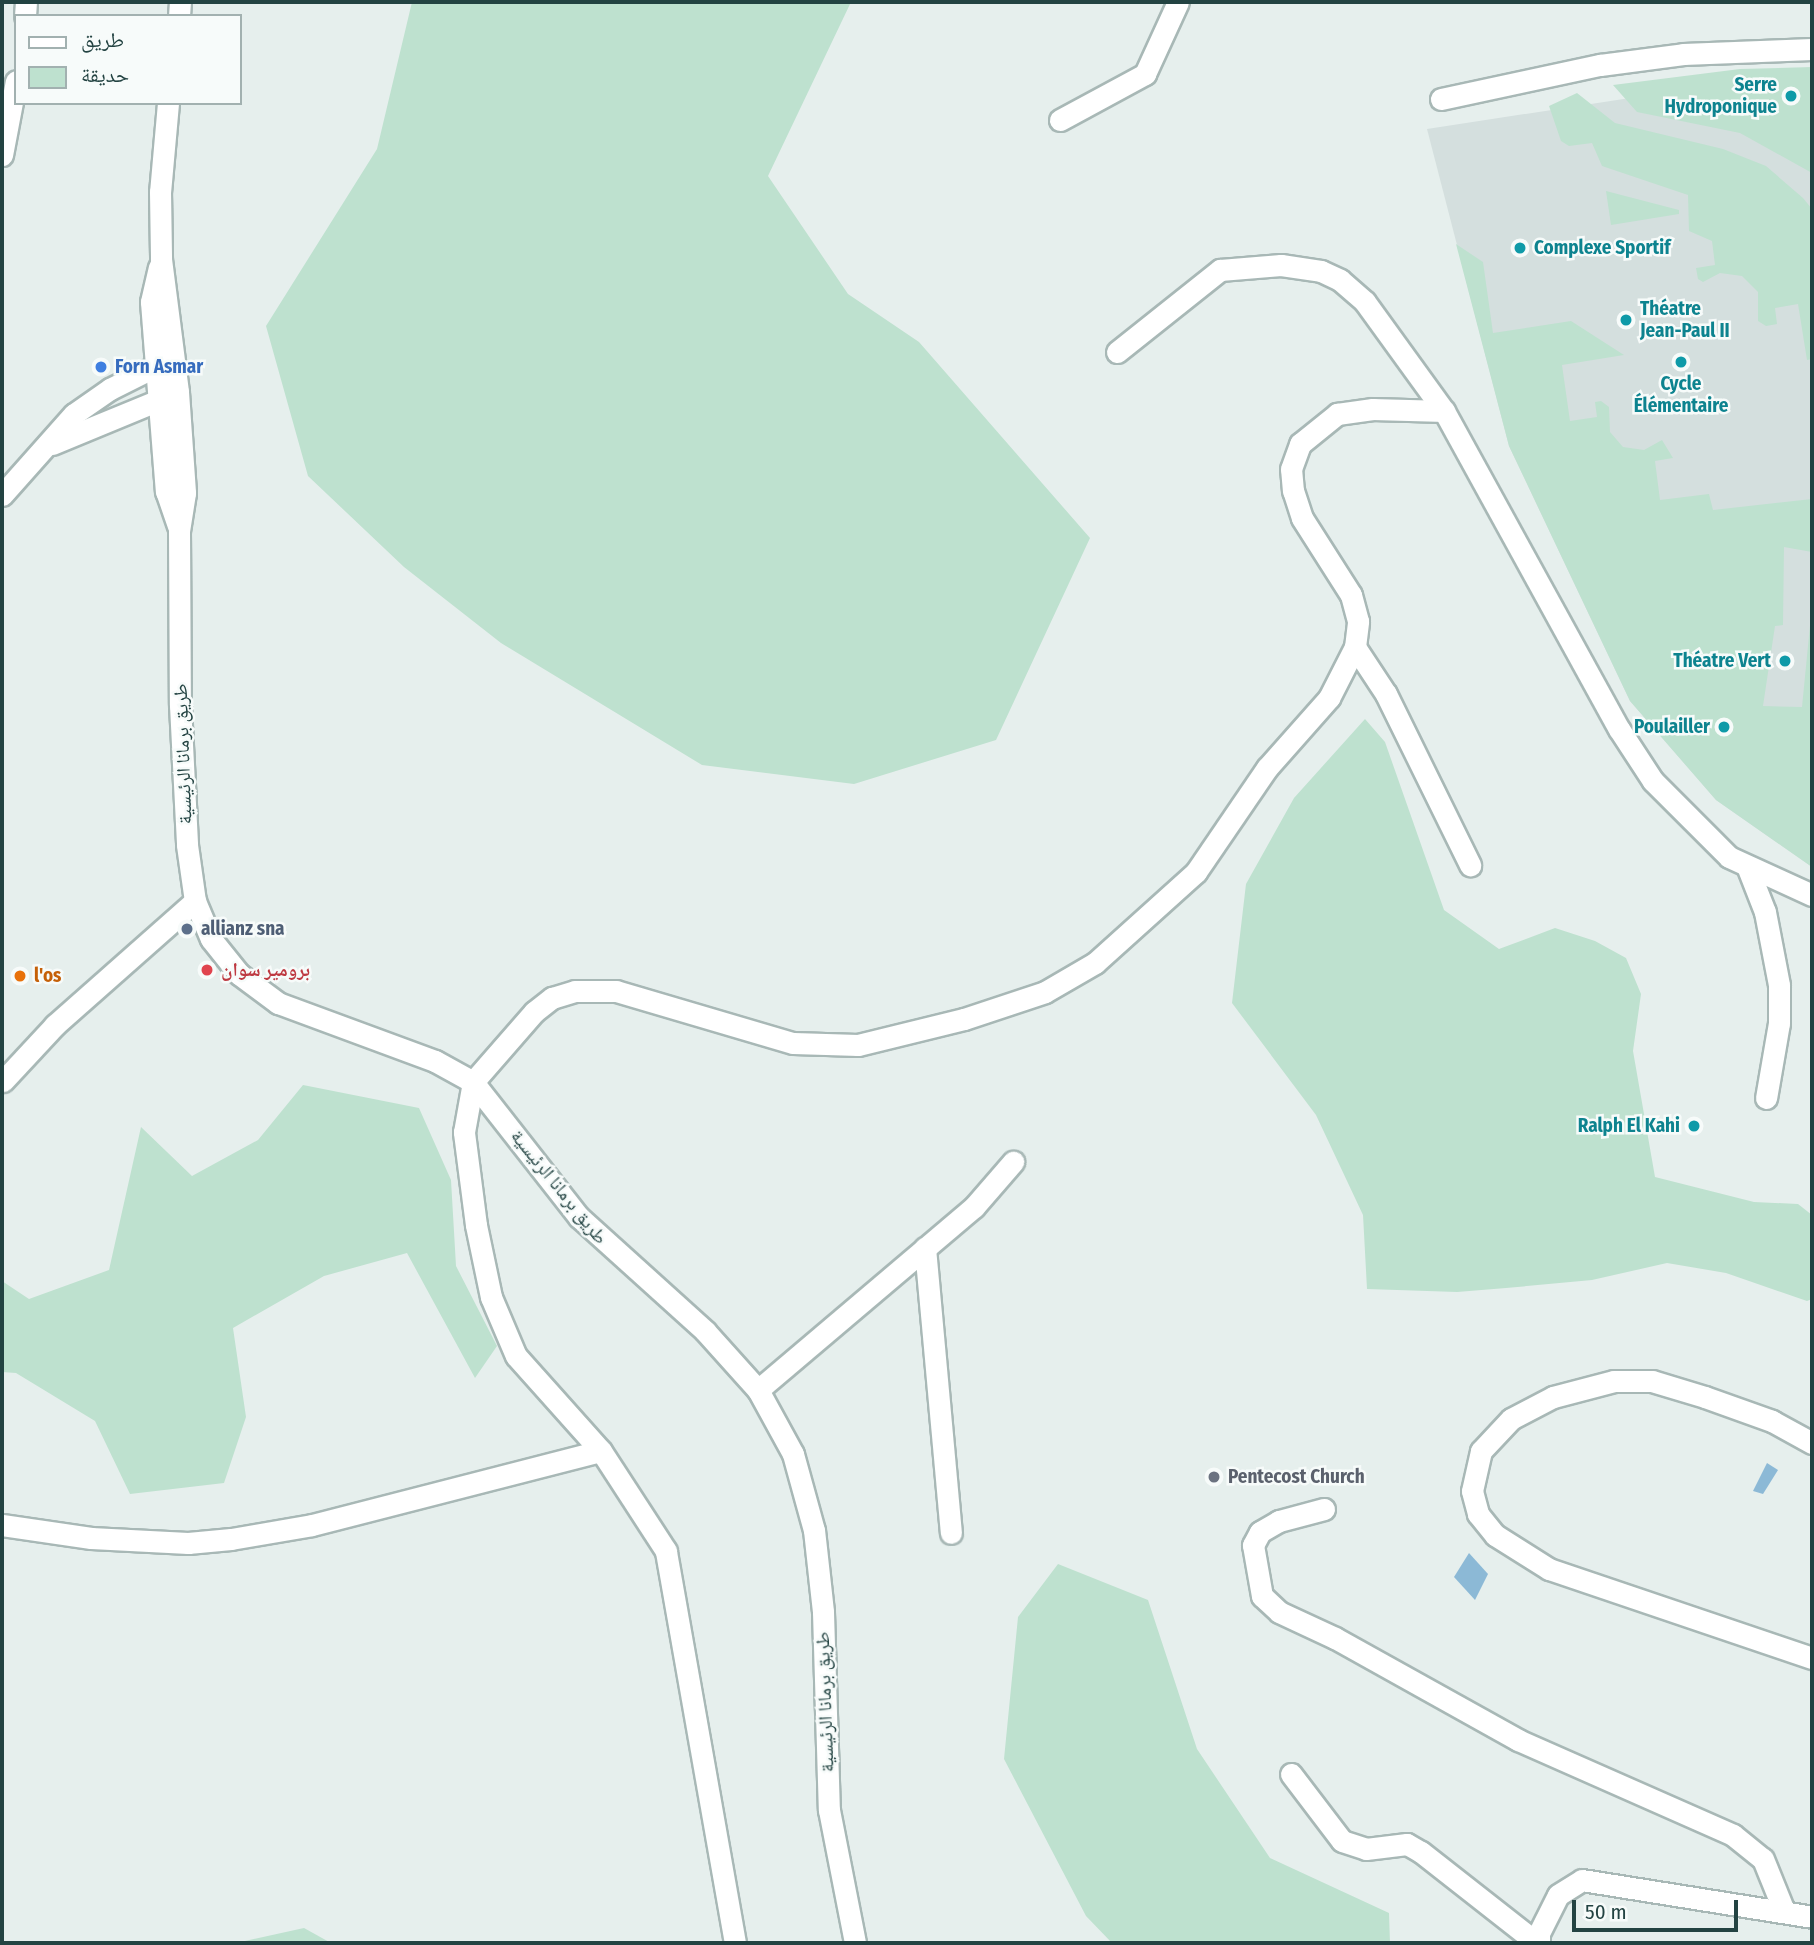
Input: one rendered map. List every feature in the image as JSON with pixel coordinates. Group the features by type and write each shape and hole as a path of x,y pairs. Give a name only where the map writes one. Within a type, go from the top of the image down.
{"street":[{"path":"1060,120 1145,74 1178,2"},
{"path":"1441,99 1655,58 1742,48 1812,49"},
{"path":"2,155 14,92"},
{"name":"طريق برمانا الرئيسية","path":"168,105 160,192 160,258 151,302 169,395 166,491 179,530 182,780 195,901 211,939 239,974 278,1003 435,1060 473,1082 579,1217 705,1331 758,1390 793,1454 814,1530 823,1612 829,1810 855,1943"},
{"path":"1117,352 1220,270 1282,265 1321,271 1340,280 1365,302 1444,411 1619,729 1653,781 1691,823 1728,857 1812,895"},
{"path":"2,495 74,414 164,361"},
{"path":"50,444 169,395"},
{"path":"735,1943 666,1551 601,1451 516,1356 491,1297 464,1132 473,1082 534,1012 552,998 575,991 616,991 793,1043 821,1047 906,1035 1067,983 1095,964 1196,872 1268,768 1329,698 1355,647 1359,621 1351,595 1302,518 1293,491 1291,469 1296,457 1316,427 1338,414 1373,409 1444,411"},
{"path":"1355,647 1386,694 1470,864"},
{"path":"1747,866 1765,912 1779,985 1779,1023 1766,1098"},
{"path":"3,1081 55,1025 195,901"},
{"path":"758,1390 974,1207 1013,1161"},
{"path":"925,1248 951,1533"},
{"path":"1812,1443 1772,1421 1705,1397 1652,1381 1614,1381 1553,1397 1511,1419 1482,1451 1472,1491 1478,1514 1494,1535 1549,1569 1812,1658"},
{"path":"2,1525 91,1538 188,1543 231,1539 312,1525 601,1451"},
{"path":"1324,1509 1279,1521 1261,1532 1253,1545 1262,1596 1279,1612 1373,1658 1518,1740 1733,1835 1763,1859 1784,1911"},
{"path":"1291,1774 1342,1841 1366,1849 1407,1844 1538,1943"},
{"path":"1538,1943 1539,1933 1558,1895 1582,1880 1812,1917"}],"shaded area":[{"path":"1741,81 1812,83 1812,867 1716,800 1630,701 1509,446 1427,129"}],"green space":[{"path":"412,2 851,2 768,176 848,294 919,342 1090,538 996,740 854,784 702,765 501,643 404,567 308,476 266,326 377,149"},
{"path":"1812,67 1812,173 1740,133 1637,112 1613,85 1740,69"},
{"path":"1577,93 1615,123 1723,149 1766,166 1803,198 1812,209 1812,359 1807,360 1798,304 1775,308 1777,324 1766,326 1758,321 1758,292 1742,276 1720,273 1703,282 1698,279 1696,268 1715,265 1712,241 1689,231 1688,195 1602,166 1592,143 1569,146 1561,141 1549,106"},
{"path":"1606,191 1679,210 1679,214 1611,225"},
{"path":"1456,244 1483,262 1493,333 1571,321 1624,355 1562,365 1570,421 1597,417 1595,402 1601,401 1609,407 1610,432 1623,447 1644,450 1662,440 1673,458 1655,461 1660,500 1709,494 1713,510 1812,499 1812,552 1784,547 1783,625 1775,626 1763,706 1802,707 1812,605 1812,867 1716,800 1630,701 1509,446"},
{"path":"1365,719 1385,742 1444,910 1499,949 1555,928 1595,941 1626,958 1641,994 1633,1051 1655,1177 1754,1202 1798,1204 1812,1215 1812,1299 1807,1301 1726,1273 1667,1263 1592,1280 1506,1288 1457,1292 1367,1289 1363,1215 1316,1115 1232,1003 1246,884 1294,798"},
{"path":"303,1085 419,1108 451,1180 456,1266 497,1346 475,1378 407,1253 324,1276 233,1328 246,1417 224,1483 130,1494 95,1421 16,1373 2,1372 2,1281 29,1299 109,1270 141,1127 192,1176 258,1140"},
{"path":"1058,1564 1148,1600 1197,1749 1270,1858 1389,1913 1390,1943 1112,1943 1086,1916 1004,1759 1018,1617"},
{"path":"304,1928 331,1943 236,1943"}],"water":[{"path":"1767,1463 1778,1470 1763,1494 1753,1491"},
{"path":"1469,1553 1488,1574 1475,1600 1454,1577"}],"place":[{"name":"Serre Hydroponique","path":"1791,96"},
{"name":"Complexe Sportif","path":"1520,248"},
{"name":"Théatre Jean-Paul II","path":"1626,320"},
{"name":"Cycle Élémentaire","path":"1681,362"},
{"name":"Forn Asmar","path":"101,367"},
{"name":"Théatre Vert","path":"1785,661"},
{"name":"Poulailler","path":"1724,727"},
{"name":"allianz sna","path":"187,929"},
{"name":"برومير سوان","path":"207,970"},
{"name":"l'os","path":"20,976"},
{"name":"Ralph El Kahi","path":"1694,1126"},
{"name":"Pentecost Church","path":"1214,1477"}]}
